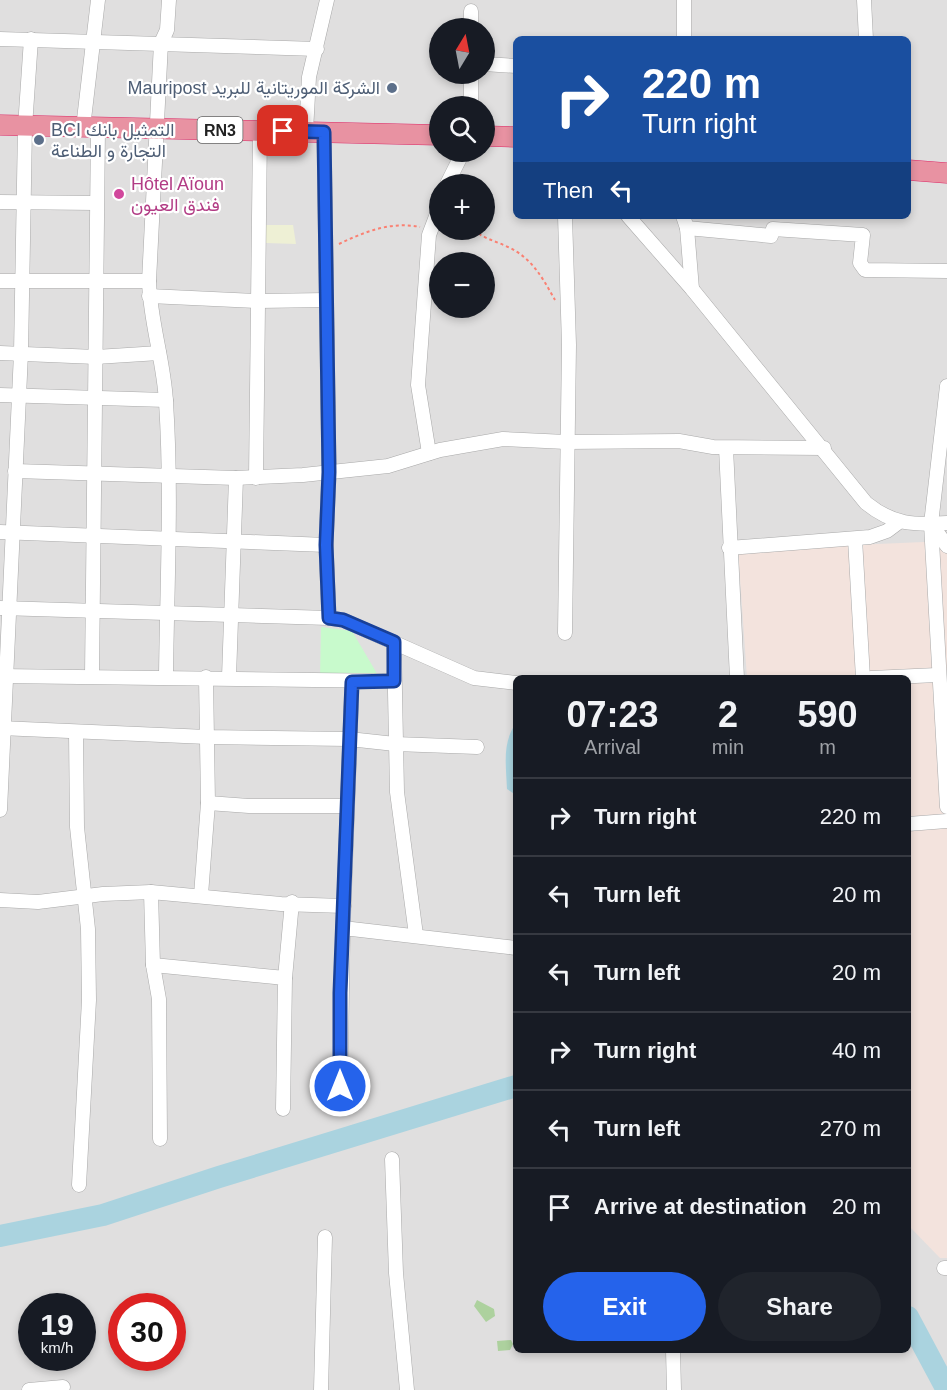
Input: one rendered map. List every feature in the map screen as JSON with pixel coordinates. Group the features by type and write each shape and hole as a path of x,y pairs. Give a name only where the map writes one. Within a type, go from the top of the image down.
{"highway":[{"name":"RN3","path":"0,125 429,135"},
{"path":"495,136 513,137"},
{"path":"911,170 947,173"}],"street":[{"path":"92,675 96,203 90,128 93,40 98,0"},
{"path":"166,676 169,476 166,400 149,296 149,281 161,44 167,30 169,0"},
{"path":"327,0 309,77 326,260 329,472 326,545 329,618"},
{"path":"684,0 684,36"},
{"path":"864,0 866,36"},
{"path":"471,11 471,18"},
{"path":"0,39 93,40 317,49"},
{"path":"0,810 7,532 15,471 19,395 22,202 32,39"},
{"path":"495,65 513,66"},
{"path":"256,478 261,131"},
{"path":"0,202 96,203"},
{"path":"565,219 569,345 565,633"},
{"path":"631,219 693,289 824,448 866,503 881,515 899,522 947,523"},
{"path":"693,289 685,222 771,236 774,223 863,236 860,263 865,270 947,271"},
{"path":"429,453 418,385 422,301 430,240"},
{"path":"0,281 149,281"},
{"path":"149,296 258,301 326,300"},
{"path":"0,353 96,357 159,353"},
{"path":"947,386 931,524 947,807"},
{"path":"0,395 94,396 166,400"},
{"path":"15,471 256,478 388,466 429,453 503,439 566,442 679,441 726,448 824,448"},
{"path":"726,448 735,675"},
{"path":"229,677 236,478"},
{"path":"729,548 855,539 879,535 899,522"},
{"path":"931,524 947,546"},
{"path":"7,532 326,545"},
{"path":"855,539 863,675"},
{"path":"5,608 231,613 343,620 474,678 513,683"},
{"path":"394,642 395,744 402,844 416,935"},
{"path":"911,676 938,675"},
{"path":"3,676 206,676 352,682 394,681"},
{"path":"201,895 208,803 206,676"},
{"path":"340,1107 343,928 352,682"},
{"path":"1,728 207,737 349,739 395,744 477,747"},
{"path":"76,732 77,827 84,897 89,1000 79,1185"},
{"path":"208,803 249,806 347,806"},
{"path":"911,824 947,821"},
{"path":"151,892 153,965 159,999 160,1139"},
{"path":"0,900 38,902 151,892 281,904 292,902 344,906"},
{"path":"283,1109 285,978 292,902"},
{"path":"343,928 513,948"},
{"path":"153,965 285,978"},
{"path":"392,1158 396,1273 406,1390"},
{"path":"321,1390 325,1236"},
{"path":"673,1353 674,1390"},
{"path":"29,1390 63,1387"}],"path":[{"path":"326,260 337,245 373,230 403,225 429,230"},
{"path":"488,240 507,246 526,257 542,276 555,301"}],"shaded area":[{"path":"0,0 947,0 947,1390 0,1390"},
{"path":"947,541 947,1258 940,1258 911,1228 911,675 747,675 738,550"}],"green space":[{"path":"265,225 293,225 296,244 266,243"},
{"path":"321,627 352,631 379,677 320,678"},
{"path":"477,1300 494,1309 495,1316 486,1322 474,1306"},
{"path":"511,1340 513,1344 510,1350 498,1351 497,1341"}],"water":[{"path":"513,729 513,793 507,789 506,762 507,746"}],"waterway":[{"path":"0,1236 103,1215 513,1087"},
{"path":"911,1323 947,1390"}],"place":[{"name":"Mauripost الشركة الموريتانية للبريد","path":"392,88"},
{"name":"BCI التمثيل بانك التجارة و الطناعة","path":"39,140"},
{"name":"Hôtel Aïoun فندق العيون","path":"119,194"}],"route":[{"path":"283,131 324,132 329,472 326,545 329,618 343,620 394,642 394,681 352,682 340,993 340,1086"}]}
